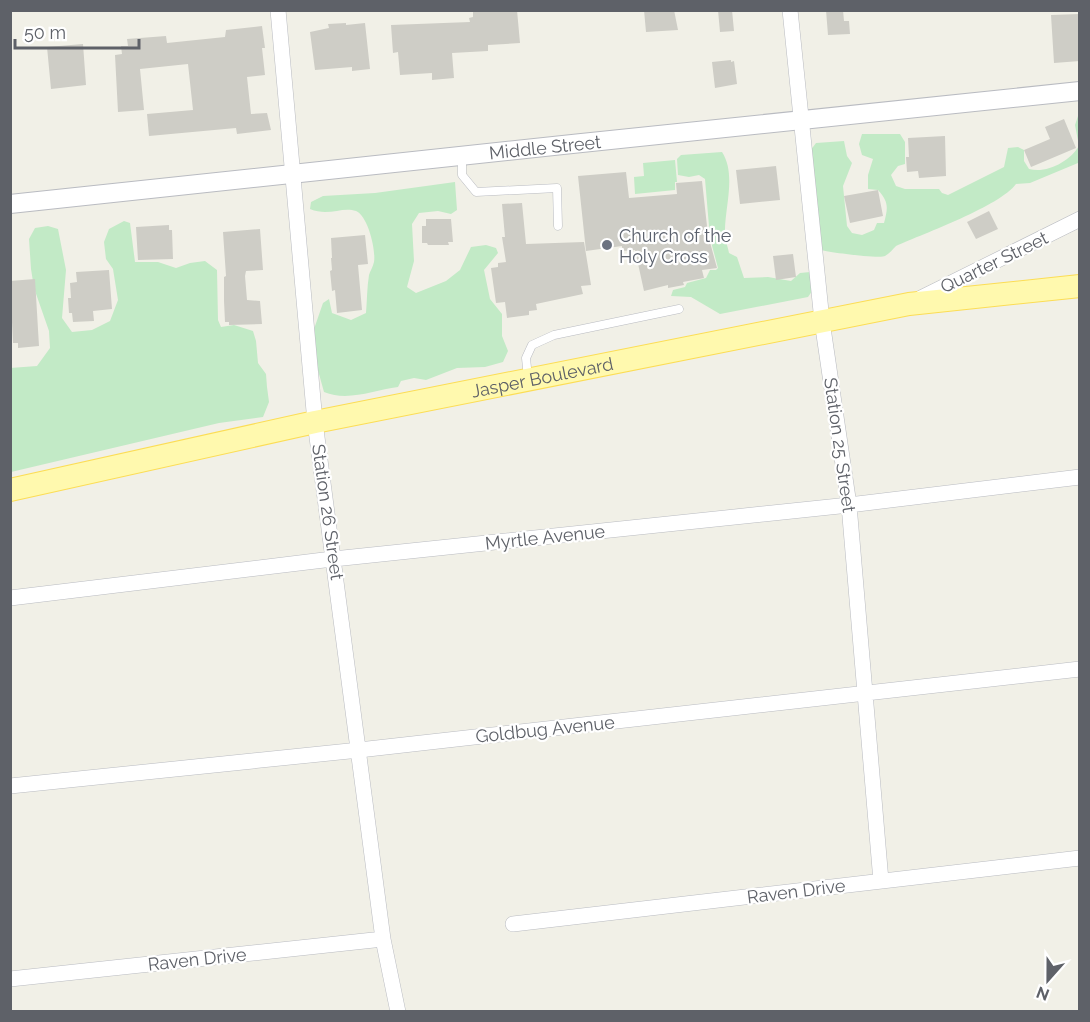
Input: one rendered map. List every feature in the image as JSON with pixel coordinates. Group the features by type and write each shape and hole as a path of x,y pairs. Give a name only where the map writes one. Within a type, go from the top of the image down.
{"main road":[{"name":"Jasper Boulevard","path":"10,490 315,422 909,304 1080,286"}],"street":[{"name":"Station 26 Street","path":"278,10 315,422 383,939 398,1011"},
{"name":"Station 25 Street","path":"790,10 822,321 849,505 881,881"},
{"name":"Middle Street","path":"10,204 294,172 1080,91"},
{"name":"Quarter Street","path":"909,304 1080,219"},
{"name":"Myrtle Avenue","path":"10,598 334,559 849,505 1080,477"},
{"name":"Goldbug Avenue","path":"10,786 359,750 1080,669"},
{"name":"Raven Drive","path":"513,924 1080,858"},
{"name":"Raven Drive","path":"10,979 383,939"}],"lane":[{"path":"462,155 462,176 476,192 557,188 558,226"},
{"path":"528,380 525,358 532,345 554,335 680,309"}],"green space":[{"path":"1079,116 1079,146 1075,125"},
{"path":"862,134 900,134 905,142 905,164 898,166 891,175 896,186 905,189 939,189 948,195 1004,167 1008,148 1018,147 1024,150 1024,161 1029,169 1043,170 1070,157 1079,146 1079,165 1078,163 1030,183 1016,184 995,201 979,210 896,246 885,256 852,255 818,249 810,151 816,143 844,141 847,156 852,163 843,186 847,226 852,233 862,235 874,230 877,223 884,223 887,209 886,202 878,190 868,189 868,175 873,159 862,155 859,144"},
{"path":"722,152 729,171 725,239 729,253 737,257 744,278 768,277 791,281 800,273 810,272 815,287 808,297 720,314 691,297 671,296 673,290 706,278 710,270 718,268 710,238 705,179 699,175 689,177 678,175 677,159 681,155"},
{"path":"675,160 677,182 675,182 675,190 635,194 634,177 644,176 643,163"},
{"path":"455,182 457,210 451,214 438,211 419,213 412,224 414,261 407,287 416,293 446,281 460,270 471,247 486,245 496,248 498,253 484,270 490,299 502,314 502,336 508,351 503,362 485,367 457,368 426,380 414,378 401,381 398,387 352,396 324,392 314,356 314,329 323,303 329,299 332,313 351,320 366,313 369,275 374,264 374,257 370,234 360,214 351,210 317,211 310,209 311,202 323,196 375,193"},
{"path":"124,221 130,223 135,262 158,262 176,268 205,261 217,270 218,320 221,327 234,325 253,331 258,363 266,374 269,402 263,417 219,423 11,472 10,368 37,366 50,348 49,331 34,288 29,239 35,228 48,226 58,229 66,270 62,318 72,332 92,330 110,321 118,300 113,269 106,259 104,242 109,229"}],"building":[{"path":"473,10 517,10 520,43 488,45 488,51 452,53 454,78 432,80 432,73 400,75 398,52 393,53 391,25 470,22 469,18 473,17"},
{"path":"644,10 674,10 678,30 646,32"},
{"path":"718,10 732,10 734,31 720,32"},
{"path":"826,10 843,10 844,21 849,21 850,34 828,35"},
{"path":"1080,14 1080,61 1054,63 1051,15"},
{"path":"346,23 346,25 365,23 370,69 352,71 352,67 315,70 310,32 329,28 328,24"},
{"path":"262,26 265,75 247,77 251,114 267,113 271,130 237,134 236,128 149,136 147,114 193,110 188,64 140,69 144,110 118,112 115,55 122,54 121,46 128,46 127,39 166,36 167,43 225,37 226,30"},
{"path":"83,44 86,85 51,89 47,47"},
{"path":"731,60 731,62 734,61 737,84 715,88 712,62"},
{"path":"1064,119 1076,148 1031,167 1024,150 1050,139 1045,127"},
{"path":"945,136 946,176 919,178 918,171 907,172 908,138"},
{"path":"776,166 780,200 740,204 736,170"},
{"name":"Church of the Holy Cross","path":"626,172 629,198 677,194 676,183 702,181 708,235 717,268 702,270 704,278 683,282 684,285 668,288 668,285 644,291 635,250 622,251 622,246 586,251 578,176"},
{"path":"878,190 883,216 850,223 844,196"},
{"path":"522,203 526,244 584,242 591,285 581,286 583,294 536,304 537,310 529,311 529,315 507,318 505,302 496,303 491,268 498,267 498,263 506,262 502,237 505,237 502,204"},
{"path":"989,211 998,229 976,239 967,222"},
{"path":"426,219 451,219 453,242 448,242 449,245 422,243 422,226 426,226"},
{"path":"169,225 169,230 172,230 173,259 138,260 136,227"},
{"path":"260,229 263,270 246,271 245,276 247,300 260,301 262,324 229,325 229,322 225,322 224,277 226,276 223,232"},
{"path":"365,235 368,264 358,265 362,310 337,313 335,290 332,291 330,271 332,270 331,238"},
{"path":"793,254 796,277 776,280 773,256"},
{"path":"109,270 112,309 93,311 94,321 73,322 72,313 69,313 68,298 71,298 70,283 77,282 76,272"},
{"path":"35,279 39,346 18,348 18,343 13,343 10,281"}],"place":[{"name":"Church of the Holy Cross","path":"607,245"}]}
